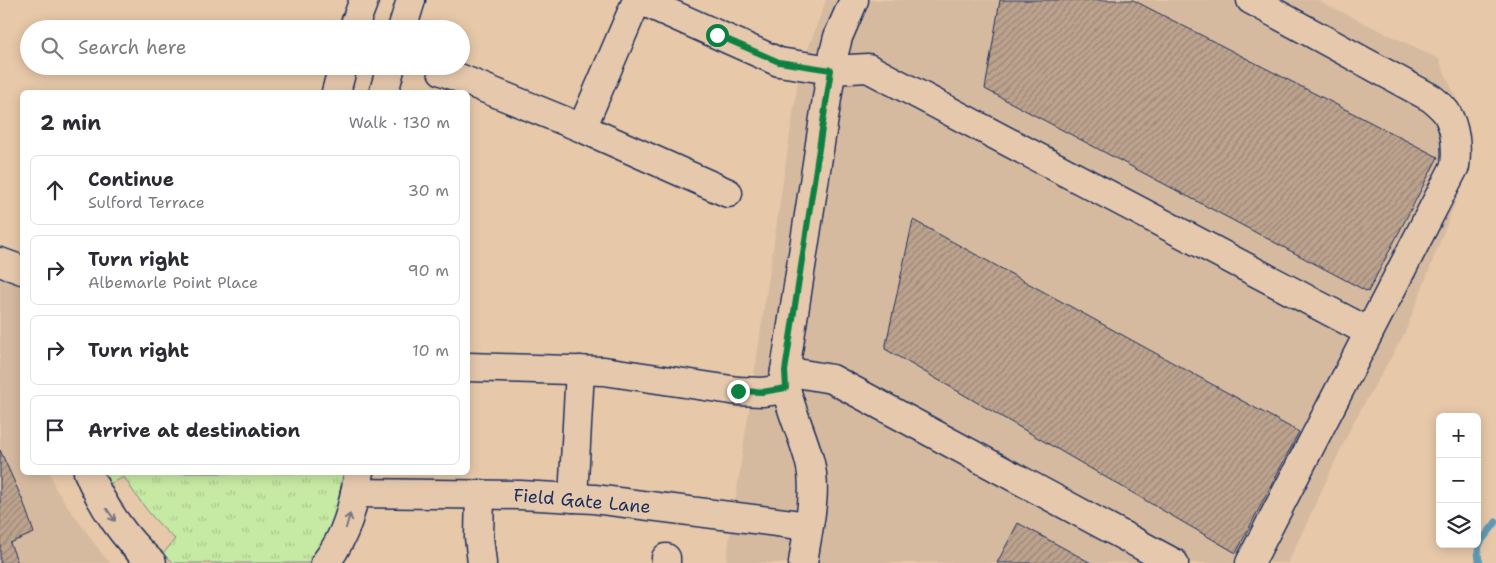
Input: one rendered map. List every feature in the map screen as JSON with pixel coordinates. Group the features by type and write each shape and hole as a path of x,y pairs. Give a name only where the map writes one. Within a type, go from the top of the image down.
{"street":[{"path":"357,20 364,0"},
{"path":"405,20 411,0"},
{"path":"582,128 639,0 779,62 831,70 868,68 1369,332"},
{"path":"803,563 813,489 811,469 786,380 831,70 838,37 854,0"},
{"path":"1250,563 1455,166 1457,151 1454,132 1446,112 1431,98 1251,0"},
{"path":"337,90 341,75"},
{"path":"385,90 389,75"},
{"path":"452,75 582,128 728,193"},
{"path":"0,262 20,269"},
{"path":"470,367 604,371 738,391 762,392 786,380 832,379 1174,563"},
{"path":"573,498 580,370"},
{"path":"89,475 96,493 118,524 139,551 152,563"},
{"path":"325,563 331,556 347,526 357,482"},
{"name":"Field Gate Lane","path":"357,482 480,494 573,498 808,526"},
{"path":"480,494 479,536 482,563"}],"shaded area":[{"path":"826,0 1317,0 1439,59 1472,136 1468,169 1405,333 1353,423 1288,563 726,563 799,74"},
{"path":"0,252 20,262 20,475 51,475 55,488 105,558 111,563 0,563"}],"green space":[{"path":"105,475 346,475 334,521 323,542 308,563 174,563 163,554 175,539 147,510 124,477 109,484"}],"building":[{"path":"1000,0 1133,0 1438,157 1368,292 985,89"},
{"path":"913,220 1299,432 1236,553 885,349"},
{"path":"0,450 23,501 34,533 10,543 18,563 0,563"},
{"path":"1018,523 1091,563 997,563"}],"waterway":[{"path":"1480,563 1478,556 1479,545 1496,522"}],"route":[{"path":"717,35 779,62 831,70 784,377 786,388 762,392 738,391"}]}
